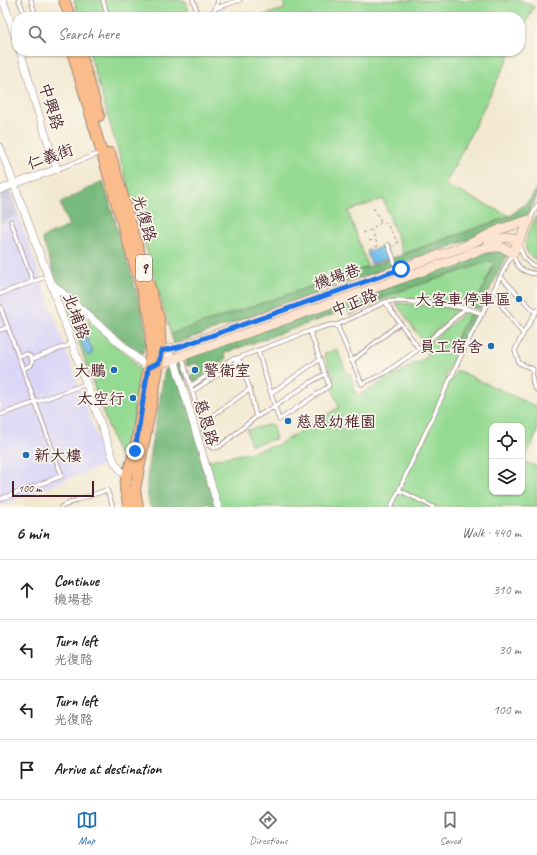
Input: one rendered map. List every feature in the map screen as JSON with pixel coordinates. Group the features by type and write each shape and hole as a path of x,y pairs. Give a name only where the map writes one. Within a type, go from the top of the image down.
{"main road":[{"path":"58,0 61,12"},
{"path":"64,0 68,12"},
{"name":"光復路","path":"74,56 106,151 158,319 156,351 159,363 135,490"},
{"name":"光復路","path":"81,56 106,151"},
{"name":"光復路","path":"126,478 135,451 148,368 156,351"},
{"name":"9","path":"126,478 126,496 129,507"},
{"name":"9","path":"135,490 138,507"}],"street":[{"path":"3,0 12,27"},
{"name":"中興路","path":"22,56 35,103 57,169"},
{"name":"北埔路","path":"0,147 114,461 135,490"},
{"name":"仁義街","path":"0,190 57,169"},
{"path":"517,252 519,241 529,220"},
{"name":"機場巷","path":"148,368 178,357 208,342 465,246 501,229 529,220"},
{"name":"機場巷","path":"156,351 208,342 465,256 505,238 509,237 519,241"},
{"name":"機場巷","path":"482,249 498,246 517,252"},
{"path":"49,280 148,368"},
{"path":"156,351 178,357"},
{"name":"慈恩路","path":"178,357 218,507"}],"lane":[{"path":"19,0 24,12"},
{"path":"31,0 34,10"},
{"path":"103,0 107,12"},
{"path":"193,0 197,12"},
{"path":"213,12 216,8 218,0"},
{"path":"216,8 240,0"},
{"name":"仁義街","path":"57,169 106,151"},
{"path":"529,220 537,205"},
{"path":"11,221 32,282"},
{"path":"389,247 396,271"},
{"path":"517,252 531,265 537,267"},
{"path":"517,252 515,259 519,268 528,273 537,274"},
{"path":"391,507 466,346 501,277 517,252"},
{"path":"501,277 536,311 515,350 519,363 533,369 532,378 537,390"},
{"path":"0,294 32,282 49,280"},
{"path":"493,294 523,334"},
{"name":"中正路","path":"191,386 232,359 258,351 310,331 330,325 337,325 385,302 397,301 432,303 466,308 483,314"},
{"path":"385,302 419,349"},
{"path":"0,306 62,476 0,499"},
{"path":"337,325 362,384 384,373 419,349 466,308"},
{"path":"352,360 400,323"},
{"path":"0,330 8,327"},
{"path":"258,351 279,420 329,386 310,331"},
{"path":"32,359 72,344"},
{"path":"18,356 26,354 32,359"},
{"path":"178,357 191,386 208,445 214,448 219,447 256,417 325,374"},
{"path":"238,358 250,389 256,417"},
{"name":"中正路","path":"192,392 235,363 238,358"},
{"path":"23,369 32,363 32,359"},
{"path":"271,393 320,359"},
{"path":"0,415 86,384"},
{"path":"202,423 250,389"},
{"path":"61,507 107,490 113,507"},
{"path":"399,490 433,507"}],"path":[{"path":"373,208 382,222 386,223 398,242 389,247"},
{"path":"363,233 371,230 382,222"},
{"path":"370,249 378,246 371,230"},
{"path":"369,241 375,239"}],"shaded area":[{"path":"8,190 11,192 19,217 16,216 0,224 0,193"},
{"path":"16,216 19,217 106,464 0,506 0,224"}],"green space":[{"path":"74,0 185,0 189,12 78,12"},
{"path":"283,0 521,0 534,7 525,25 525,12 274,12 285,9"},
{"path":"90,56 510,56 445,185 510,216 403,254 383,199 348,211 368,267 171,334"},
{"path":"103,181 141,307 147,343 142,354 137,352 58,283 42,238 69,226 60,203"},
{"path":"537,187 537,196 527,216 466,241 174,344 171,334 368,267 510,216 531,199"},
{"path":"537,215 537,260 530,256 525,245 528,233"},
{"path":"503,251 506,252 507,256 479,310 474,308 494,264 491,261 406,289 224,353 226,359 197,381 191,381 190,376 200,372 197,363 187,366 185,358 477,255"},
{"path":"491,261 494,263 474,308 464,305 427,300 385,299 350,316 348,310"},
{"path":"396,303 433,306 461,310 423,342"},
{"path":"71,306 131,358 142,372 128,451 126,454 122,455 117,452 67,308"},
{"path":"465,312 471,312 453,343 460,346 445,376 452,380 457,370 537,407 537,433 525,459 525,423 489,423 489,495 525,495 525,461 537,467 537,507 219,507 206,461 247,453 277,445 339,407 330,382 334,379 324,354 337,349 347,374 350,373 357,396 427,357 425,347"},
{"path":"471,312 477,315 460,346 453,344"},
{"path":"232,360 233,362 198,386 197,385"},
{"path":"180,362 219,507 211,507 210,503 197,507 150,507 147,487 148,467 165,370"},
{"path":"272,424 276,439 251,445 247,430"}],"water":[{"path":"385,246 389,258 371,264 367,252"},
{"path":"81,330 87,337 87,342 89,341 92,354 89,356 86,354 78,333"}],"place":[{"name":"大客車停車區","path":"519,299"},
{"name":"員工宿舍","path":"491,346"},
{"name":"大鵬","path":"114,370"},
{"name":"警衛室","path":"195,370"},
{"name":"太空行","path":"133,398"},
{"name":"慈恩幼稚園","path":"288,421"},
{"name":"新大樓","path":"26,455"}],"route":[{"path":"135,451 148,368 159,363 161,351 179,347 401,269"}]}
